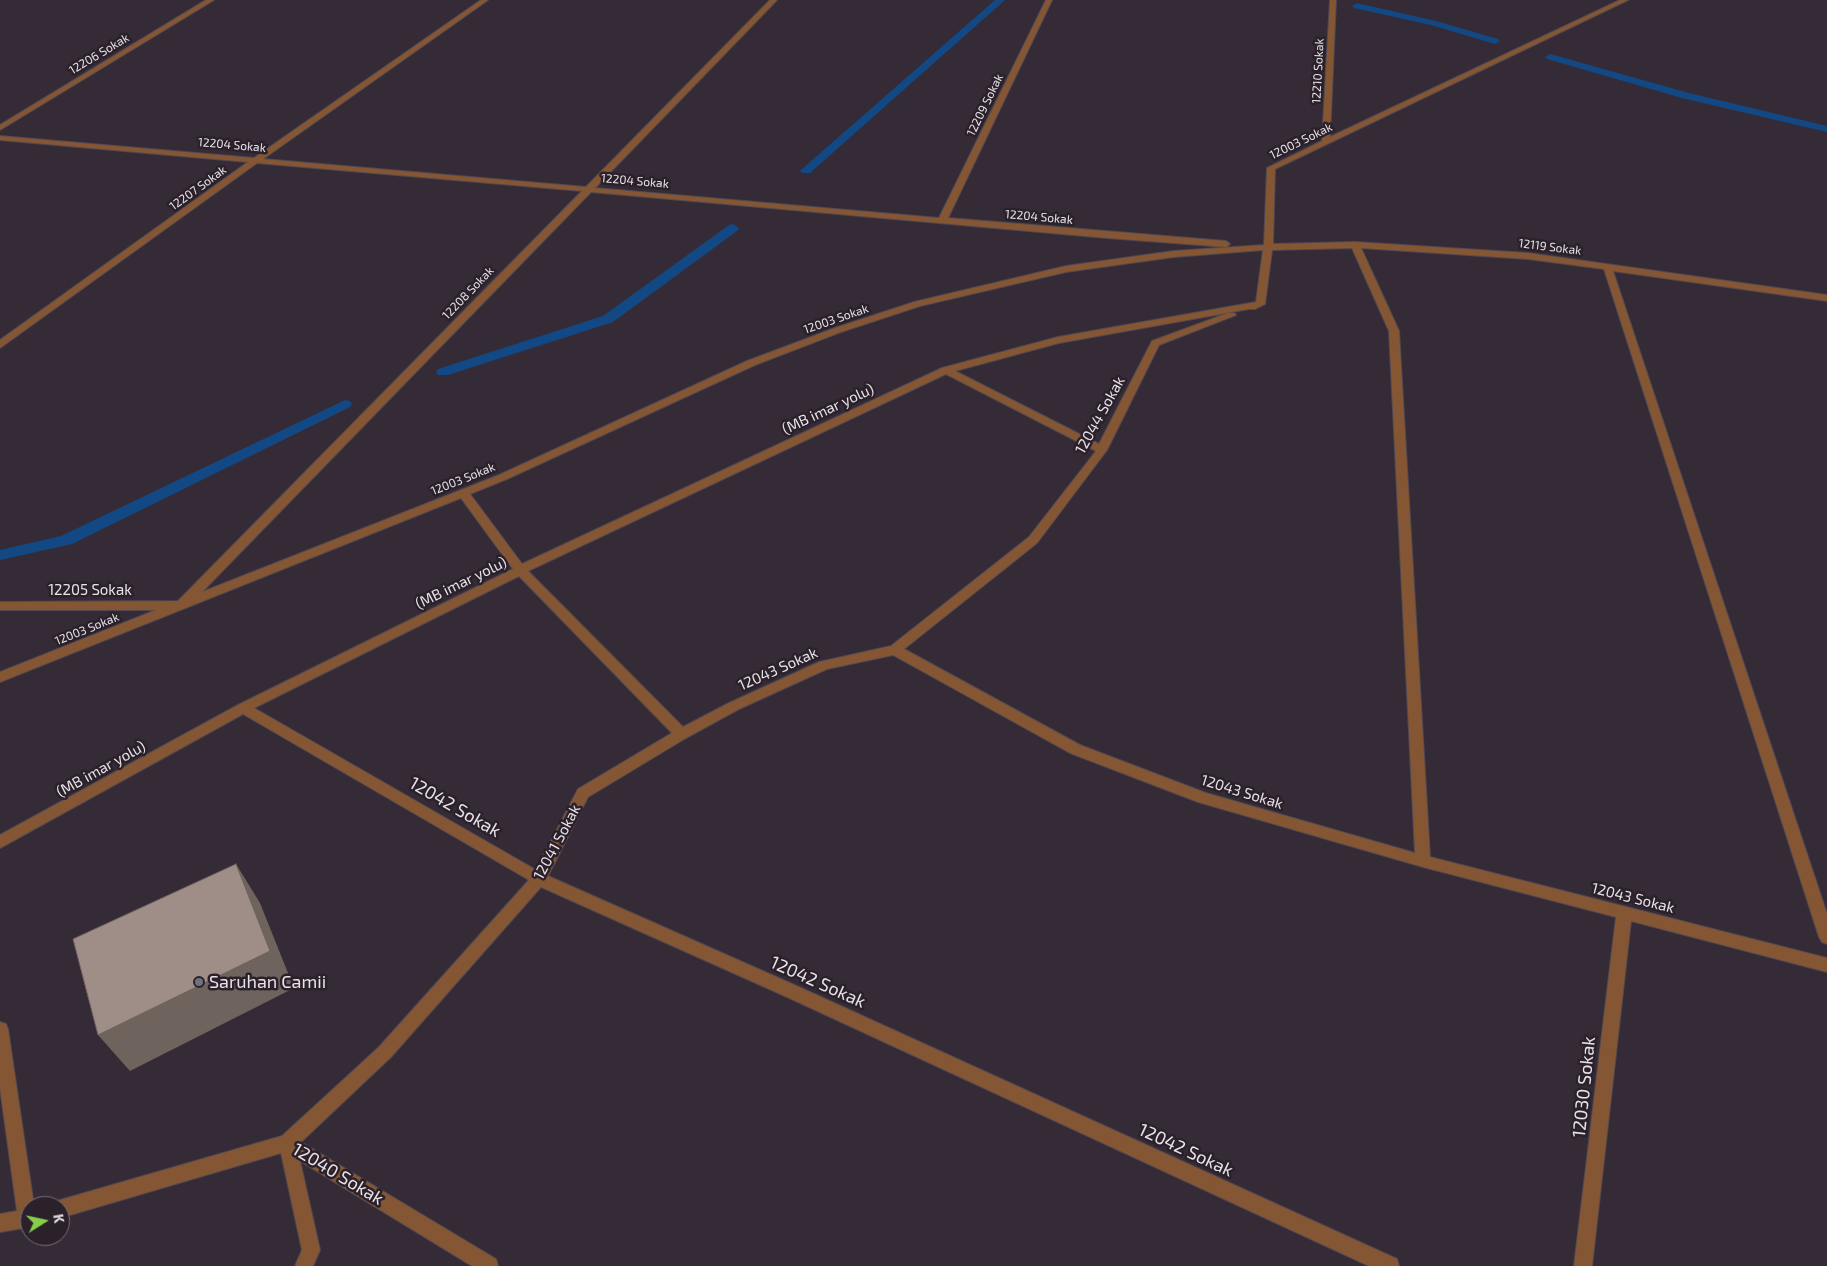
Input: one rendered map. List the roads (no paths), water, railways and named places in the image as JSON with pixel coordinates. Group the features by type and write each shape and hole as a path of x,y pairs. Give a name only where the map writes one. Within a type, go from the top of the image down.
{"street":[{"name":"12206 Sokak","path":"0,128 210,0"},
{"name":"12207 Sokak","path":"0,345 256,160 484,0"},
{"name":"12208 Sokak","path":"181,606 774,0"},
{"name":"12209 Sokak","path":"942,221 1049,0"},
{"name":"12210 Sokak","path":"1326,142 1333,0"},
{"name":"12003 Sokak","path":"0,678 463,493 752,363 838,330 917,304 992,284 1066,269 1174,254 1268,247 1271,168 1625,0"},
{"name":"12204 Sokak","path":"0,138 942,221 1268,247"},
{"name":"12119 Sokak","path":"1268,247 1355,245 1528,256 1827,298"},
{"path":"1355,245 1394,331 1423,861"},
{"path":"1260,304 1268,247"},
{"path":"1607,266 1827,937"},
{"name":"(MB imar yolu)","path":"0,842 243,708 520,570 946,370 1058,340 1260,304"},
{"name":"12044 Sokak","path":"895,650 1033,540 1102,450 1155,343 1260,304"},
{"path":"946,370 1102,450"},
{"path":"463,493 520,570 681,734"},
{"name":"12205 Sokak","path":"0,606 181,606"},
{"name":"12043 Sokak","path":"681,734 734,706 824,665 895,650 1075,749 1203,798 1423,861 1827,965"},
{"name":"12042 Sokak","path":"243,708 539,878 802,996 1390,1266"},
{"name":"12041 Sokak","path":"287,1143 385,1052 539,878 583,793 681,734"},
{"name":"12030 Sokak","path":"1584,1266 1624,912"},
{"path":"0,1029 25,1196"},
{"path":"287,1143 311,1250 304,1266"},
{"name":"12040 Sokak","path":"70,1206 287,1143 489,1266"},
{"path":"0,1223 20,1220"}],"waterway":[{"path":"806,171 1000,0"},
{"path":"1357,6 1433,23 1495,41"},
{"path":"1550,57 1686,96 1827,129"},
{"path":"443,372 608,319 733,228"},
{"path":"0,555 66,540 345,404"}],"place":[{"name":"Saruhan Camii","path":"199,982"}]}
